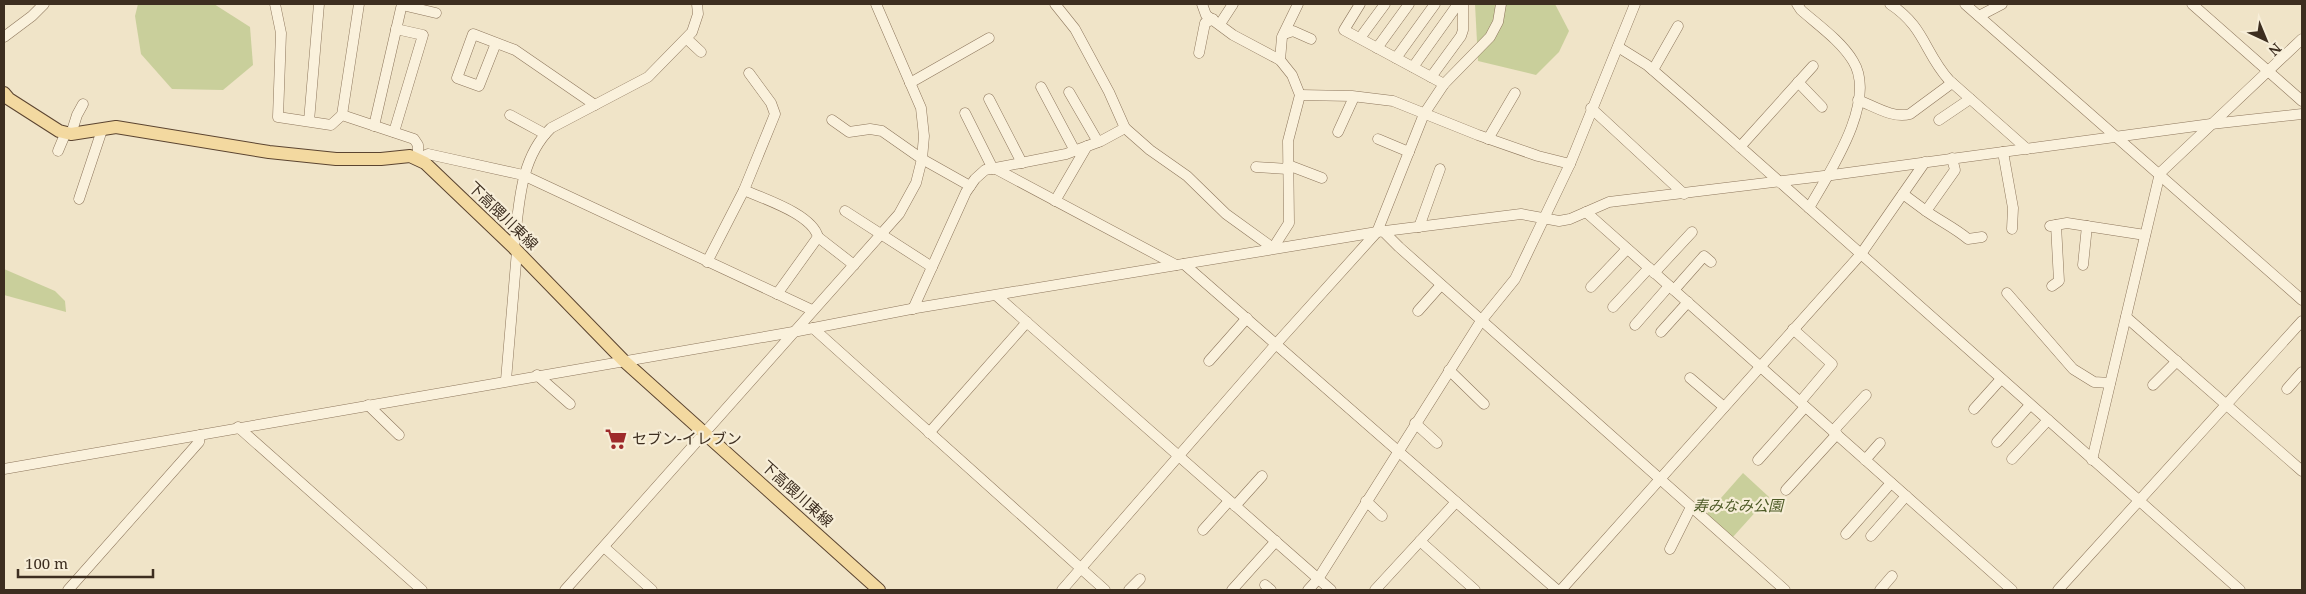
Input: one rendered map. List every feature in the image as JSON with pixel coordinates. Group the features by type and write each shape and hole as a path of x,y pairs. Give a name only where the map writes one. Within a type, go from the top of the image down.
{"main road":[{"path":"4,93 9,99 59,131 69,133 116,127 269,152 336,160 410,156 418,159"},
{"name":"下高隈川東線","path":"418,159 425,163 515,250 623,360 880,590"}],"street":[{"path":"4,36 32,16 44,4"},
{"path":"275,4 281,33 278,117 331,125 342,115 359,4"},
{"path":"309,121 319,4"},
{"path":"374,126 402,4 436,13"},
{"path":"506,380 522,175 545,134 551,128 648,77 687,39 692,32 698,14 697,4"},
{"path":"565,590 899,214 916,183 922,159 924,136 921,108 876,4"},
{"path":"1055,4 1075,30 1109,92 1125,128 1150,150 1187,176 1226,214 1273,248"},
{"path":"1202,4 1206,15 1233,34 1280,60 1292,76 1300,95 1288,141 1289,223 1273,248"},
{"path":"1199,53 1205,23 1216,22 1233,4"},
{"path":"1280,60 1284,34 1298,4"},
{"path":"1360,4 1344,30 1444,84"},
{"path":"1360,38 1385,4"},
{"path":"1377,48 1409,4"},
{"path":"1396,58 1435,4"},
{"path":"1413,67 1458,4"},
{"path":"1431,77 1461,36 1463,30 1463,4"},
{"path":"1062,590 1276,344 1380,231 1424,114 1444,84 1490,37 1498,22 1501,4"},
{"path":"1308,590 1318,579 1481,321 1515,279 1570,164 1591,108 1635,4"},
{"path":"1797,4 1853,61 1858,75 1858,100 1849,133 1809,208"},
{"path":"1890,4 1906,14 1918,29 1940,70 1952,83 2027,150"},
{"path":"1965,4 2302,300"},
{"path":"1979,16 2002,4"},
{"path":"2192,4 2302,101"},
{"path":"1652,70 1678,26"},
{"path":"394,132 424,35 396,29"},
{"path":"1284,34 1292,31 1311,39"},
{"path":"496,43 479,86 457,78 473,34 515,50 595,105"},
{"path":"910,83 989,38"},
{"path":"687,39 700,52"},
{"path":"2092,460 2160,174 2302,39"},
{"path":"1618,47 1652,70 2240,590"},
{"path":"1740,147 1813,66"},
{"path":"707,262 744,190 775,114 771,103 749,73"},
{"path":"1798,82 1822,107"},
{"path":"1858,100 1893,115 1903,116 1910,114 1952,83"},
{"path":"1041,87 1075,150"},
{"path":"1069,92 1098,142"},
{"path":"1488,139 1515,93"},
{"path":"1300,95 1393,101 1488,139 1547,159 1570,164"},
{"path":"1338,132 1354,97"},
{"path":"1939,120 1970,98"},
{"path":"989,99 1022,163"},
{"path":"58,151 83,104"},
{"path":"1591,108 1684,194"},
{"path":"965,113 994,169 1180,265 1247,318 1557,590"},
{"path":"510,114 545,134"},
{"path":"4,469 506,380 793,332 913,309 1380,231 1521,214 1559,221 1570,219 1609,202 1827,176 2211,124 2302,114"},
{"path":"342,115 414,139 418,145 418,159 428,154 522,175 812,310"},
{"path":"832,120 843,130 849,132 870,129 882,131 922,159 970,186"},
{"path":"913,309 970,186 985,170 1075,150 1098,142 1125,128"},
{"path":"80,199 102,130"},
{"path":"1378,139 1409,152"},
{"path":"1055,201 1087,146"},
{"path":"2003,152 2013,208 2012,229"},
{"path":"1926,211 1955,170 1952,158"},
{"path":"1561,590 1861,254 1925,162"},
{"path":"1256,167 1288,167 1322,178"},
{"path":"1419,227 1440,169"},
{"path":"744,190 805,218 818,237 854,264"},
{"path":"1902,194 1948,227 1956,229 1968,240 1982,237"},
{"path":"844,211 932,267"},
{"path":"1586,212 2012,590"},
{"path":"2052,286 2060,281 2053,226 2067,223 2145,235"},
{"path":"2084,265 2087,226"},
{"path":"1380,231 1785,590"},
{"path":"1613,307 1692,232"},
{"path":"777,294 818,237"},
{"path":"1591,287 1627,249"},
{"path":"1635,325 1704,256 1711,262"},
{"path":"1418,311 1441,285"},
{"path":"2007,293 2073,369 2094,382 2110,383"},
{"path":"997,296 1331,590"},
{"path":"1661,332 1688,302"},
{"path":"2126,317 2302,471"},
{"path":"1209,361 1247,318"},
{"path":"2058,590 2302,321"},
{"path":"929,433 1027,322"},
{"path":"813,328 1105,590"},
{"path":"1758,460 1832,364 1793,329"},
{"path":"2153,385 2177,361"},
{"path":"1449,370 1484,404"},
{"path":"2287,389 2302,372"},
{"path":"537,375 570,404"},
{"path":"1690,378 1724,407"},
{"path":"1974,409 2001,379"},
{"path":"1786,490 1866,395"},
{"path":"368,404 399,435"},
{"path":"1997,442 2030,405"},
{"path":"2012,460 2048,420"},
{"path":"1415,423 1437,442"},
{"path":"238,427 422,590"},
{"path":"68,590 199,442 200,435"},
{"path":"1865,460 1880,443"},
{"path":"1203,530 1262,476"},
{"path":"1846,534 1891,483"},
{"path":"1871,536 1906,496"},
{"path":"1366,501 1382,516"},
{"path":"1375,590 1456,502"},
{"path":"1670,549 1691,507"},
{"path":"1232,590 1276,541"},
{"path":"1420,541 1474,590"},
{"path":"604,547 652,590"},
{"path":"1880,590 1892,576"},
{"path":"1129,590 1140,579"}],"green space":[{"path":"138,4 214,4 250,27 253,65 223,90 172,89 141,54 135,16"},
{"path":"1475,4 1555,4 1569,31 1559,52 1536,75 1478,61"},
{"path":"4,269 55,291 65,301 66,312 4,295"},
{"name":"寿みなみ公園","path":"1743,473 1769,497 1732,538 1706,515"}],"place":[{"name":"セブン-イレブン","path":"616,439"}]}
